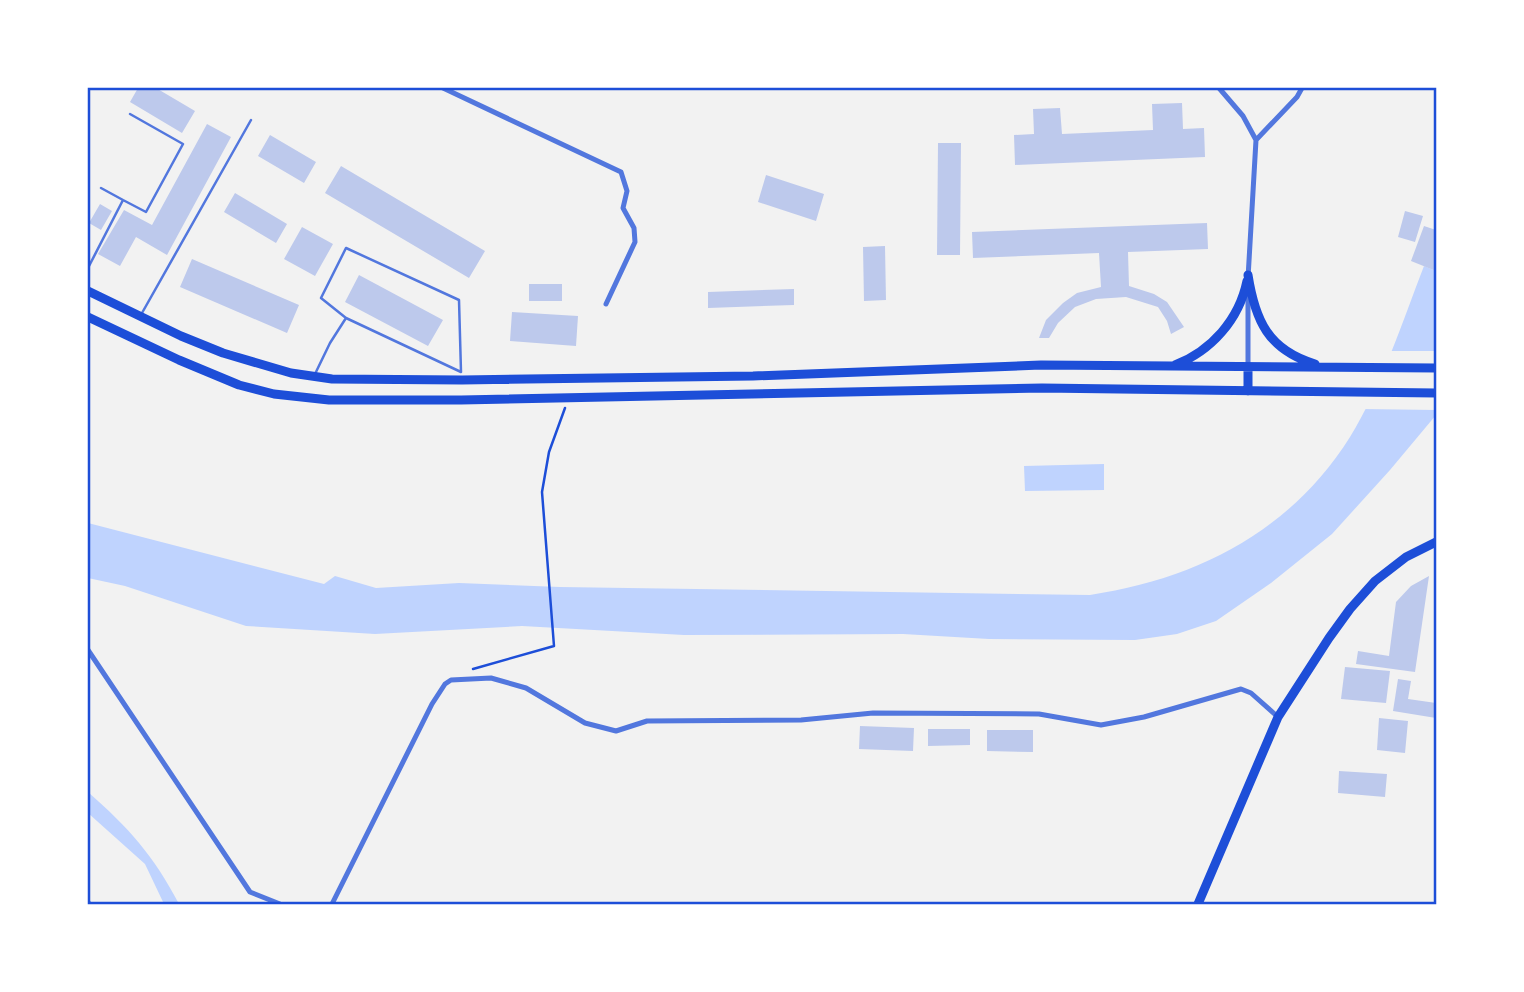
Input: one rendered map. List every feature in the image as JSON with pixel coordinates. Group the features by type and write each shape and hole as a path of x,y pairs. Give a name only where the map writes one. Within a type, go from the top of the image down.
{"main road":[{"path":"1170,366 1194,356 1225,329 1241,303 1248,275"},
{"path":"1248,275 1258,315 1274,341 1305,361 1330,368"},
{"path":"88,291 223,353 268,368 314,377 753,376 1041,365 1437,368"},
{"path":"88,317 216,377 274,394 309,399 363,401 568,398 1042,388 1437,393"},
{"path":"1248,367 1248,391"},
{"path":"1198,905 1278,717 1329,639 1358,598 1395,565 1437,542"}],"street":[{"path":"443,88 621,172 627,191 622,208 634,228 635,242 606,304"},
{"path":"1219,88 1243,116 1256,139 1248,275 1248,367"},
{"path":"1256,139 1303,88"},
{"path":"88,650 250,892 280,905"},
{"path":"332,905 440,690 452,680 496,679 526,688 585,723 616,731 647,721 800,720 873,713 1039,714 1101,725 1114,724 1241,690 1251,693 1278,717"}],"lane":[{"path":"101,188 146,212 183,144 130,114"},
{"path":"140,316 251,120"},
{"path":"88,268 123,200"},
{"path":"346,248 460,300 462,376 346,318 321,298 346,248"},
{"path":"314,377 330,343 346,318"}],"path":[{"path":"452,680 485,665 554,646 542,492 549,452 568,398"}],"water":[{"path":"1424,266 1436,271 1436,415 1332,534 1271,583 1216,621 1177,634 1135,640 989,639 903,634 684,635 522,626 375,634 246,626 125,586 88,578 88,523 324,584 335,576 376,588 459,583 1090,595 1129,587 1204,563 1270,524 1300,499 1326,470 1361,417 1391,353"},
{"path":"1104,464 1104,490 1025,491 1024,466"},
{"path":"88,792 140,844 179,904 164,904 145,864 88,813"}],"pier":[{"path":"1387,351 1436,351 1436,410 1361,409"}],"building":[{"path":"138,88 156,88 195,111 182,133 130,102"},
{"path":"1182,103 1183,129 1204,128 1205,157 1015,165 1014,135 1034,134 1033,109 1060,108 1062,134 1153,130 1152,104"},
{"path":"207,124 231,137 167,255 136,237 120,266 98,254 124,210 152,225"},
{"path":"270,135 316,162 304,183 258,156"},
{"path":"938,143 961,143 960,255 937,255"},
{"path":"341,166 485,251 469,278 325,193"},
{"path":"766,175 824,194 816,221 758,202"},
{"path":"235,193 287,224 276,243 224,212"},
{"path":"100,204 112,211 101,230 89,223"},
{"path":"1405,211 1423,216 1415,242 1398,237"},
{"path":"1207,223 1208,249 1128,252 1129,286 1154,294 1167,302 1184,327 1171,334 1158,307 1126,297 1096,299 1075,307 1058,323 1049,338 1039,338 1046,320 1063,303 1077,293 1101,287 1099,253 973,258 972,232"},
{"path":"1424,226 1436,230 1436,271 1411,261"},
{"path":"302,227 333,244 315,276 284,259"},
{"path":"885,246 886,300 864,301 863,247"},
{"path":"192,259 299,305 287,333 180,287"},
{"path":"359,275 443,320 428,346 345,302"},
{"path":"529,284 562,284 562,301 529,301"},
{"path":"794,289 794,305 708,308 708,292"},
{"path":"512,312 578,316 576,346 510,341"},
{"path":"1429,576 1415,672 1356,664 1358,651 1389,656 1396,602 1411,586"},
{"path":"1345,667 1390,671 1386,703 1341,699"},
{"path":"1398,679 1411,681 1408,699 1436,703 1436,718 1393,711"},
{"path":"1379,718 1408,721 1405,753 1377,750"},
{"path":"860,726 914,728 913,751 859,749"},
{"path":"928,729 970,729 970,745 928,746"},
{"path":"987,730 1033,730 1033,752 987,751"},
{"path":"1339,771 1387,774 1385,797 1338,793"}]}
